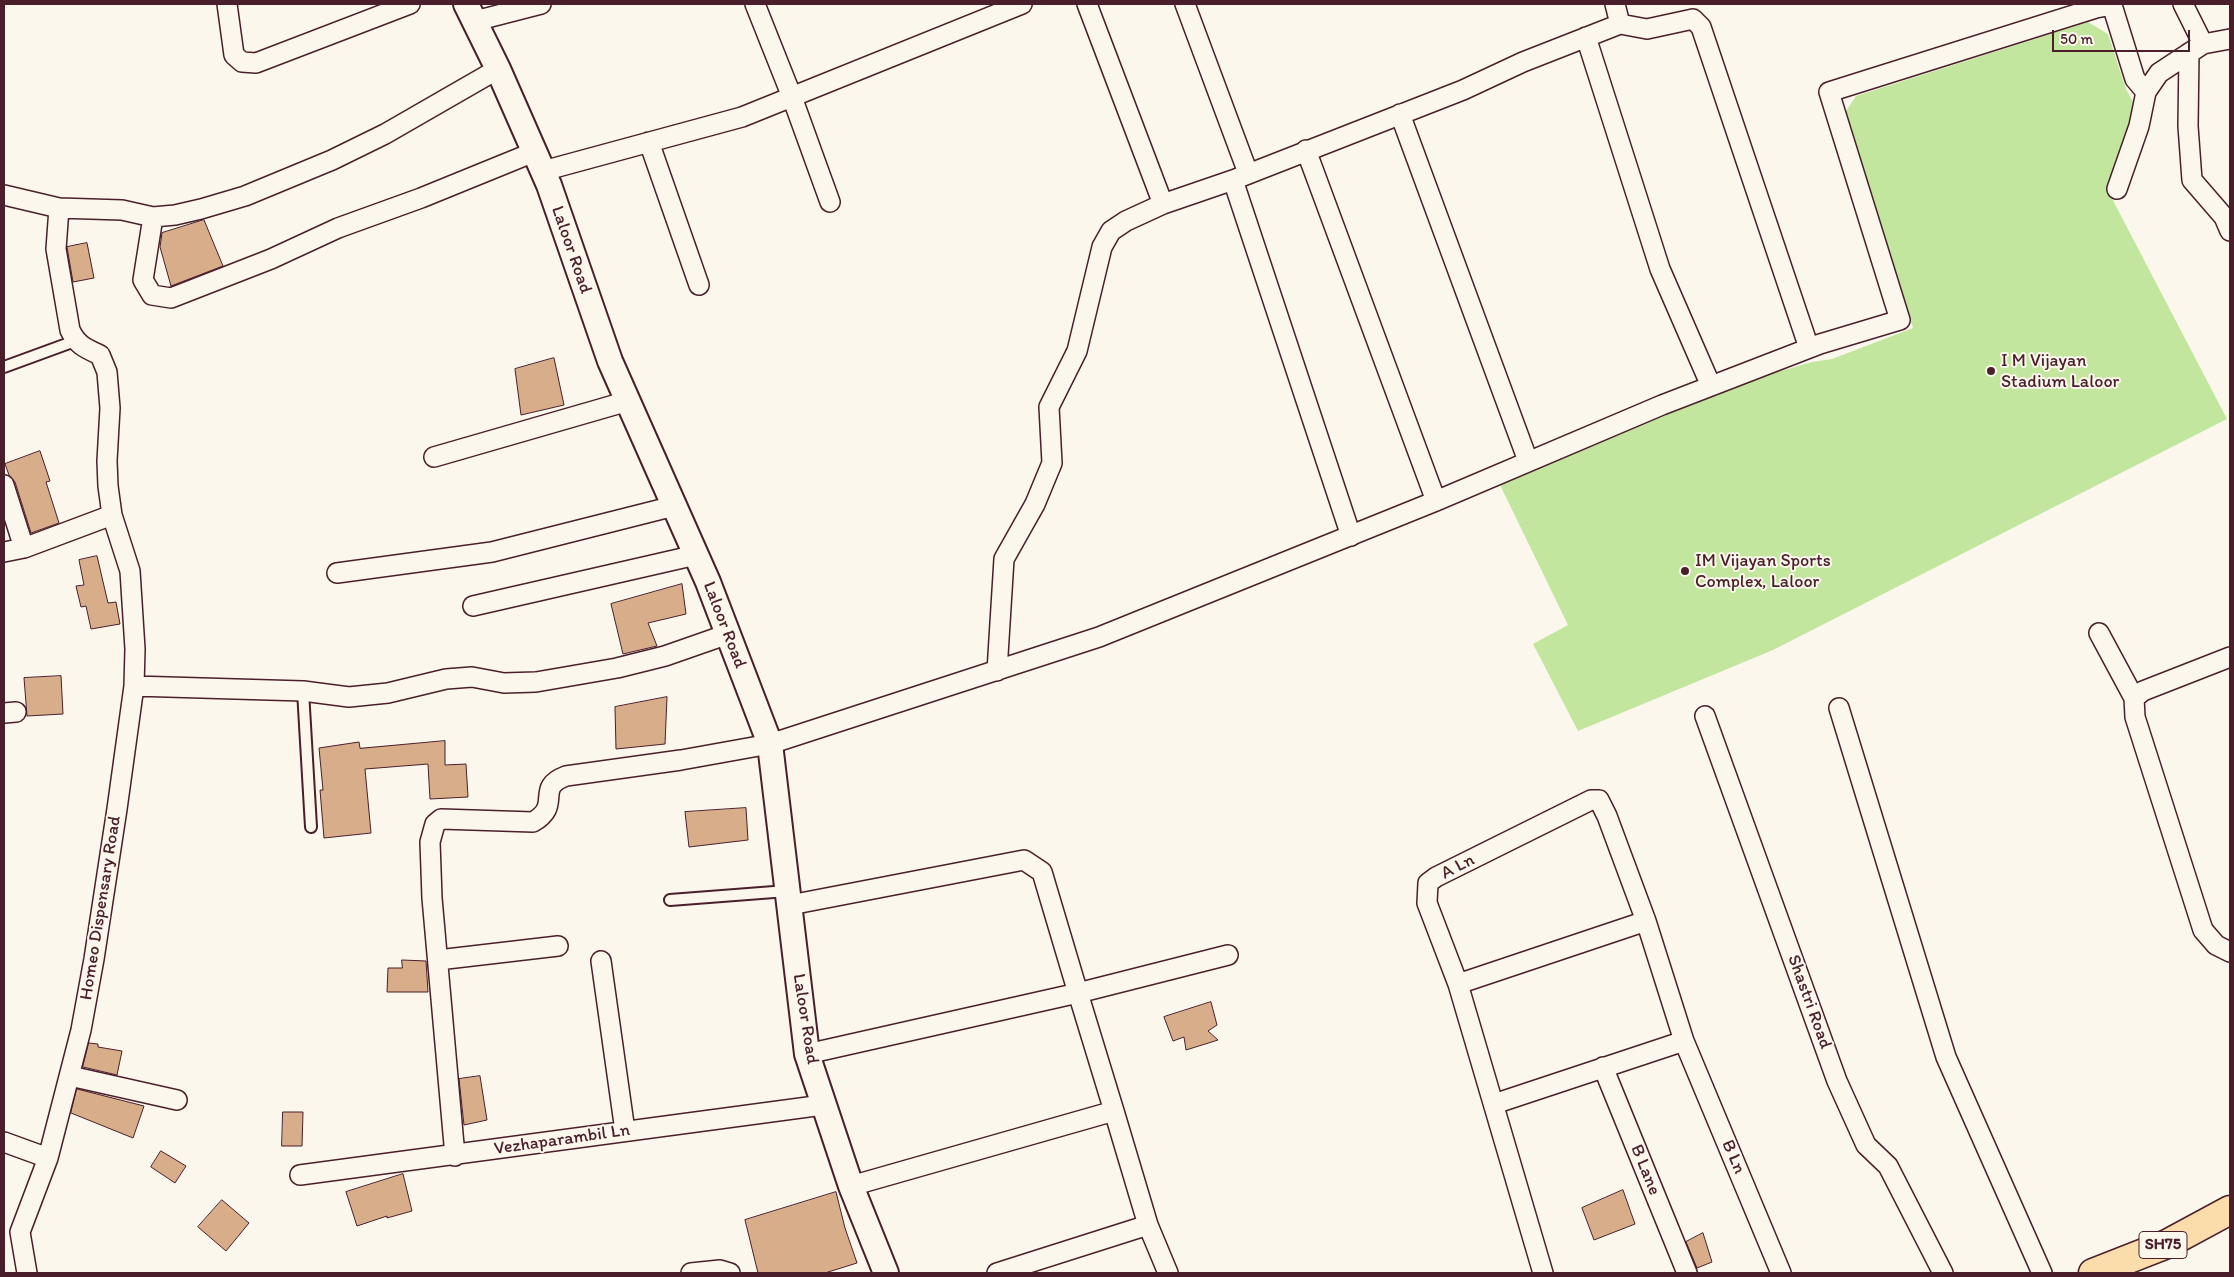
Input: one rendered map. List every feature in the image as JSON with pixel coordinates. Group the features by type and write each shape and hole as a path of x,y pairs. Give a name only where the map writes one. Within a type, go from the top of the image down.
{"main road":[{"name":"SH75","path":"2093,1273 2167,1244 2230,1210"}],"street":[{"path":"226,4 234,56 242,62 256,63 410,4"},
{"path":"470,12 541,4"},
{"path":"755,4 792,97 830,202"},
{"path":"153,217 143,280 152,294 171,298 271,259 338,228 421,198 538,162 649,142 742,117 1022,4"},
{"path":"1087,4 1163,204"},
{"path":"1185,4 1351,536"},
{"path":"1615,4 1620,24"},
{"path":"2183,4 2196,49 2188,126 2192,180 2224,216 2230,231"},
{"path":"455,1156 432,898 430,842 435,824 441,819 533,822 544,816 548,808 549,788 555,780 566,776 681,760 770,744 1099,637 1238,579 1436,502 1528,461 1712,386 1809,348 1900,320 1829,92 2096,8 2112,6 2135,79 2146,92"},
{"name":"Laloor Road","path":"470,12 498,69 538,162 610,361 696,555 770,744 807,1054 851,1186 886,1273"},
{"path":"997,671 1004,559 1035,504 1052,463 1048,407 1077,351 1102,246 1111,230 1163,204 1463,90 1523,62 1620,24 1647,29 1694,19 1700,27 1809,348"},
{"path":"1586,37 1660,269 1712,386"},
{"path":"2117,189 2139,126 2146,92 2160,73 2196,49 2230,39"},
{"path":"4,196 59,208 122,210 153,217 175,215 245,196 332,160 385,134 498,69"},
{"path":"1400,114 1528,461"},
{"path":"649,142 699,285"},
{"path":"1306,150 1436,502"},
{"path":"59,208 56,249 70,330 75,341"},
{"name":"Homeo Dispensary Road","path":"28,1273 20,1232 48,1158 70,1076 94,959 134,686 135,649 130,571 112,515 107,461 110,408 107,372 100,355 82,347 75,341"},
{"path":"434,457 628,401"},
{"path":"4,484 24,548"},
{"path":"337,573 492,552 674,506"},
{"path":"4,552 24,548 112,515"},
{"path":"473,606 696,555"},
{"path":"2099,633 2134,698 2135,717 2203,930 2216,945 2230,952"},
{"path":"134,686 303,691 349,697 388,693 446,679 472,677 504,683 536,682 618,668 665,656 728,634"},
{"path":"2134,698 2143,691 2230,657"},
{"path":"1839,708 1946,1057 2042,1273"},
{"name":"Shastri Road","path":"1706,716 1837,1081 1866,1144 1888,1166 1943,1273"},
{"name":"A Ln","path":"1543,1273 1458,984 1427,903 1428,883 1591,800 1599,800 1607,816 1646,921 1684,1041"},
{"path":"789,898 1024,860 1042,872 1148,1225 1168,1273"},
{"path":"1458,984 1646,921"},
{"path":"438,960 558,946"},
{"path":"807,1054 1078,994 1228,954"},
{"path":"602,961 625,1131"},
{"path":"1494,1104 1684,1041"},
{"name":"B Ln","path":"1684,1041 1781,1273"},
{"name":"B Lane","path":"1603,1067 1687,1273"},
{"path":"70,1076 177,1100"},
{"name":"Vezhaparambil Ln","path":"300,1175 455,1156 823,1105"},
{"path":"851,1186 1114,1111"},
{"path":"4,1142 48,1158"},
{"path":"997,1273 1148,1225"},
{"path":"690,1273 720,1270 730,1273"}],"lane":[{"path":"4,367 75,341"},
{"path":"303,691 311,827"},
{"path":"670,900 789,898"}],"green space":[{"name":"I M Vijayan Stadium Laloor","path":"2088,22 2108,34 2126,89 2137,109 2114,175 2106,187 2227,419 1773,650 1578,731 1533,644 1568,625 1500,485 1747,381 1812,362 1832,359 1913,328 1864,176 1846,111 1856,96"}],"building":[{"path":"204,220 223,266 171,286 160,247 162,233"},
{"path":"87,243 94,278 73,282 67,247"},
{"path":"554,358 564,405 521,415 515,369"},
{"path":"40,451 50,481 46,482 59,523 31,533 15,482 9,475 5,464"},
{"path":"97,556 108,603 116,602 120,624 91,629 86,606 81,607 76,586 84,585 79,560"},
{"path":"682,584 686,614 648,623 657,646 623,654 611,604"},
{"path":"61,676 63,714 27,716 24,678"},
{"path":"667,697 665,744 616,749 615,707"},
{"path":"445,741 445,765 466,764 468,797 430,799 428,764 365,769 371,833 324,838 320,790 323,790 319,748 359,742 360,748"},
{"path":"746,808 748,840 689,847 685,812"},
{"path":"402,960 426,961 428,992 387,992 388,968 402,968"},
{"path":"1211,1002 1217,1025 1208,1031 1218,1040 1186,1050 1184,1037 1173,1041 1164,1017"},
{"path":"89,1043 98,1044 98,1047 122,1051 117,1075 83,1067"},
{"path":"480,1076 487,1120 464,1125 459,1079"},
{"path":"77,1089 144,1106 133,1138 71,1113"},
{"path":"283,1112 303,1112 302,1146 282,1146"},
{"path":"161,1151 186,1166 175,1183 151,1167"},
{"path":"403,1174 412,1211 387,1218 387,1216 357,1226 346,1192"},
{"path":"1623,1190 1635,1224 1594,1240 1582,1208"},
{"path":"836,1192 845,1228 857,1263 825,1273 758,1273 745,1220"},
{"path":"222,1200 249,1223 226,1251 198,1227"},
{"path":"1703,1233 1712,1262 1697,1268 1686,1242"}],"place":[{"name":"I M Vijayan Stadium Laloor","path":"1991,371"},
{"name":"IM Vijayan Sports Complex, Laloor","path":"1685,571"}]}
